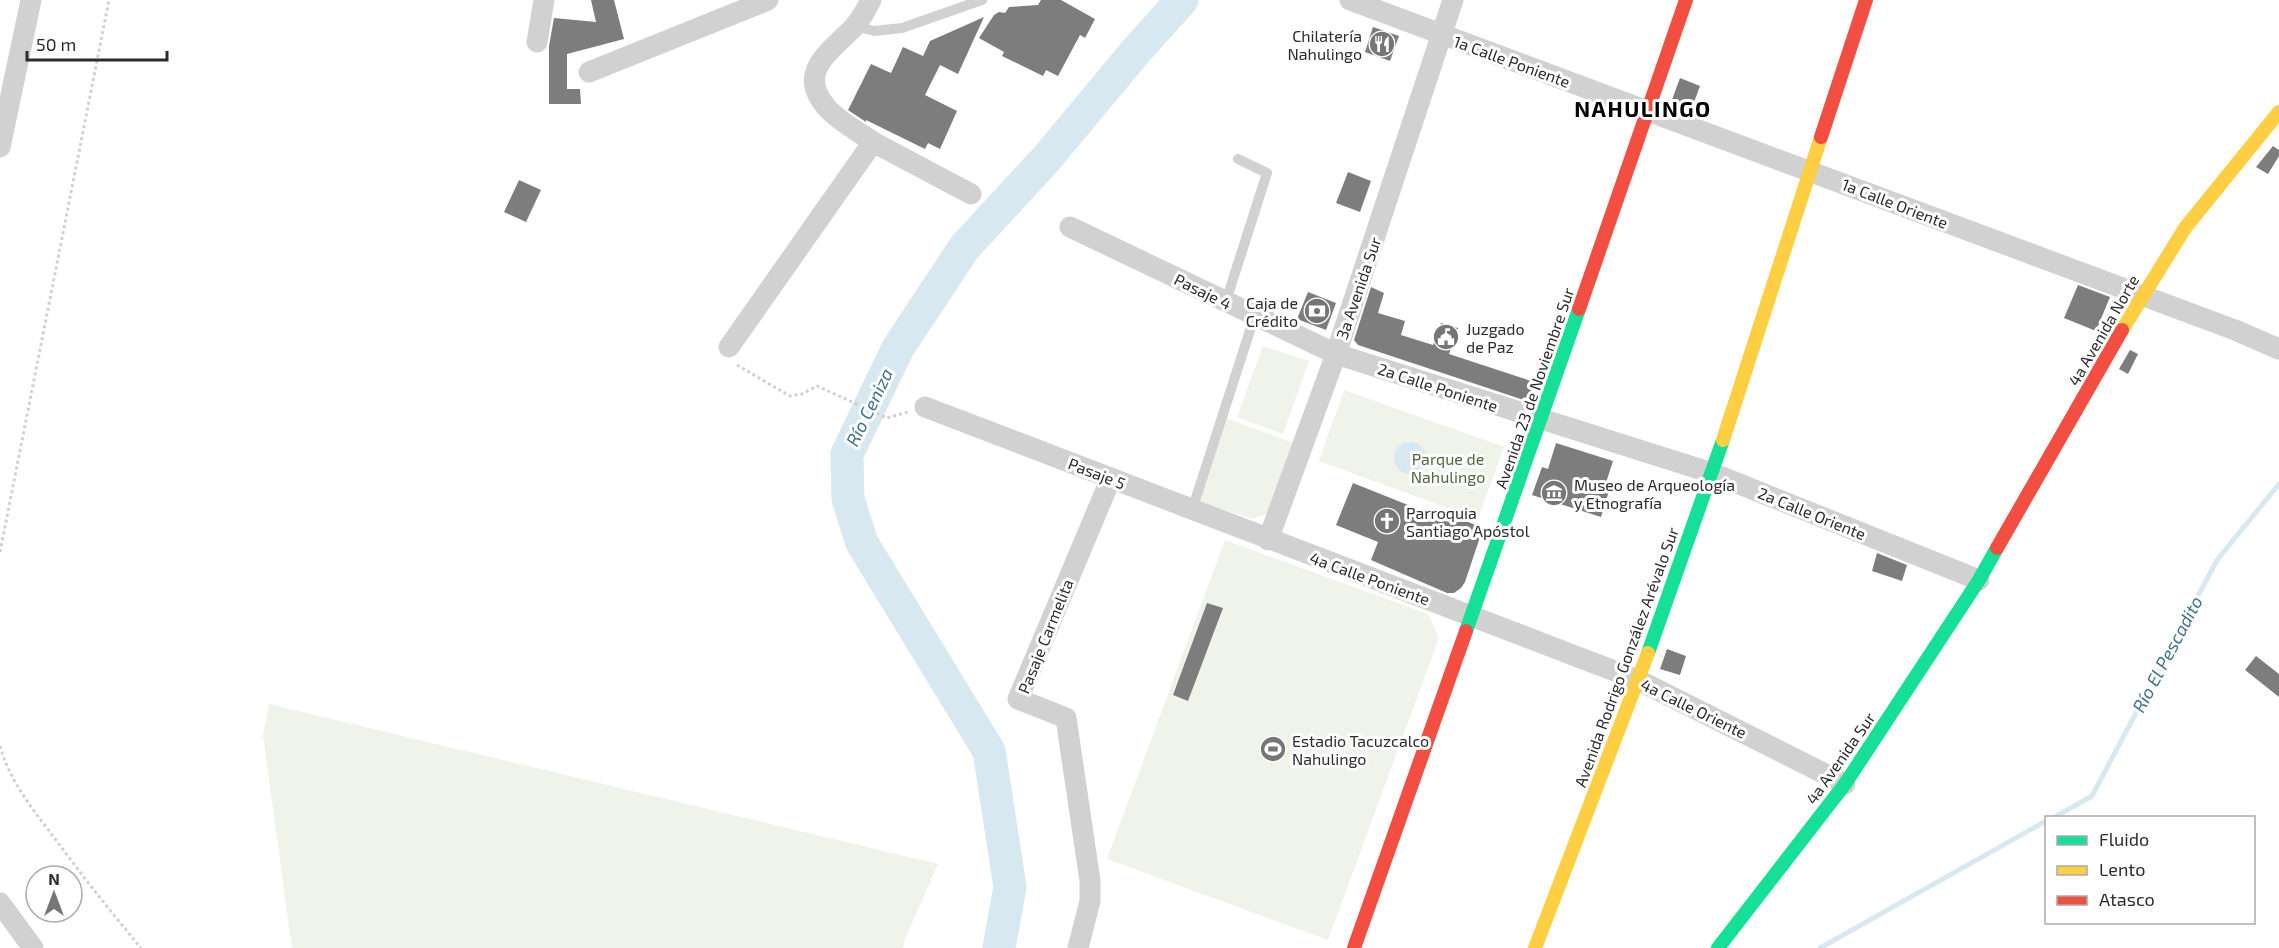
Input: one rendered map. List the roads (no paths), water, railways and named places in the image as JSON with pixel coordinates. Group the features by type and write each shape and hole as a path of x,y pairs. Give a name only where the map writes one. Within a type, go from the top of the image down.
{"street":[{"path":"0,147 31,0"},
{"path":"537,42 544,0"},
{"path":"589,72 768,0"},
{"path":"871,0 855,26 825,56 814,73 815,92 830,111 873,142 971,194"},
{"name":"1a Calle Poniente","path":"1350,0 1649,111"},
{"name":"3a Avenida Sur","path":"1268,540 1336,354 1453,0"},
{"name":"Avenida 23 de Noviembre Sur","path":"1354,948 1686,0"},
{"name":"Avenida Rodrigo González Arévalo Sur","path":"1535,948 1638,680 1712,473 1866,0"},
{"name":"1a Calle Oriente","path":"1649,111 2235,330 2279,349"},
{"name":"4a Avenida Norte","path":"1979,580 2141,296 2185,228 2279,112"},
{"path":"729,347 873,142"},
{"name":"Pasaje 4","path":"1070,227 1336,354"},
{"name":"2a Calle Poniente","path":"1336,354 1539,420"},
{"name":"Pasaje 5","path":"925,407 1268,540"},
{"name":"2a Calle Oriente","path":"1539,420 1712,473 1979,580"},
{"name":"Pasaje Carmelita","path":"1078,948 1090,901 1090,881 1066,718 1018,699 1111,478"},
{"name":"4a Calle Poniente","path":"1268,540 1472,616"},
{"name":"4a Avenida Sur","path":"1718,948 1845,784 1979,580"},
{"name":"4a Calle Oriente","path":"1472,616 1638,680 1845,784"},
{"path":"0,903 33,948"}],"lane":[{"path":"855,26 874,31 902,28 982,0"},
{"path":"1226,302 1268,173 1238,159"},
{"path":"1192,510 1255,315"}],"waterway":[{"name":"Río Ceniza","path":"999,948 1010,887 989,751 862,543 848,499 847,454 898,348 964,248 1047,158 1136,51 1182,0"},
{"name":"Río El Pescadito","path":"2057,816 2092,796 2217,560 2279,484"},
{"name":"Río El Pescadito","path":"1820,948 2045,822"}],"place":[{"name":"Chilatería Nahulingo","path":"1382,44"},
{"name":"Caja de Crédito","path":"1317,311"},
{"name":"Juzgado de Paz","path":"1446,337"},
{"name":"Museo de Arqueología y Etnografía","path":"1554,493"},
{"name":"Parroquia Santiago Apóstol","path":"1387,521"},
{"name":"Estadio Tacuzcalco Nahulingo","path":"1273,749"}],"district":[{"name":"NAHULINGO","path":"1643,108"}],"park label":[{"name":"Parque de Nahulingo","path":"1448,467"}]}
